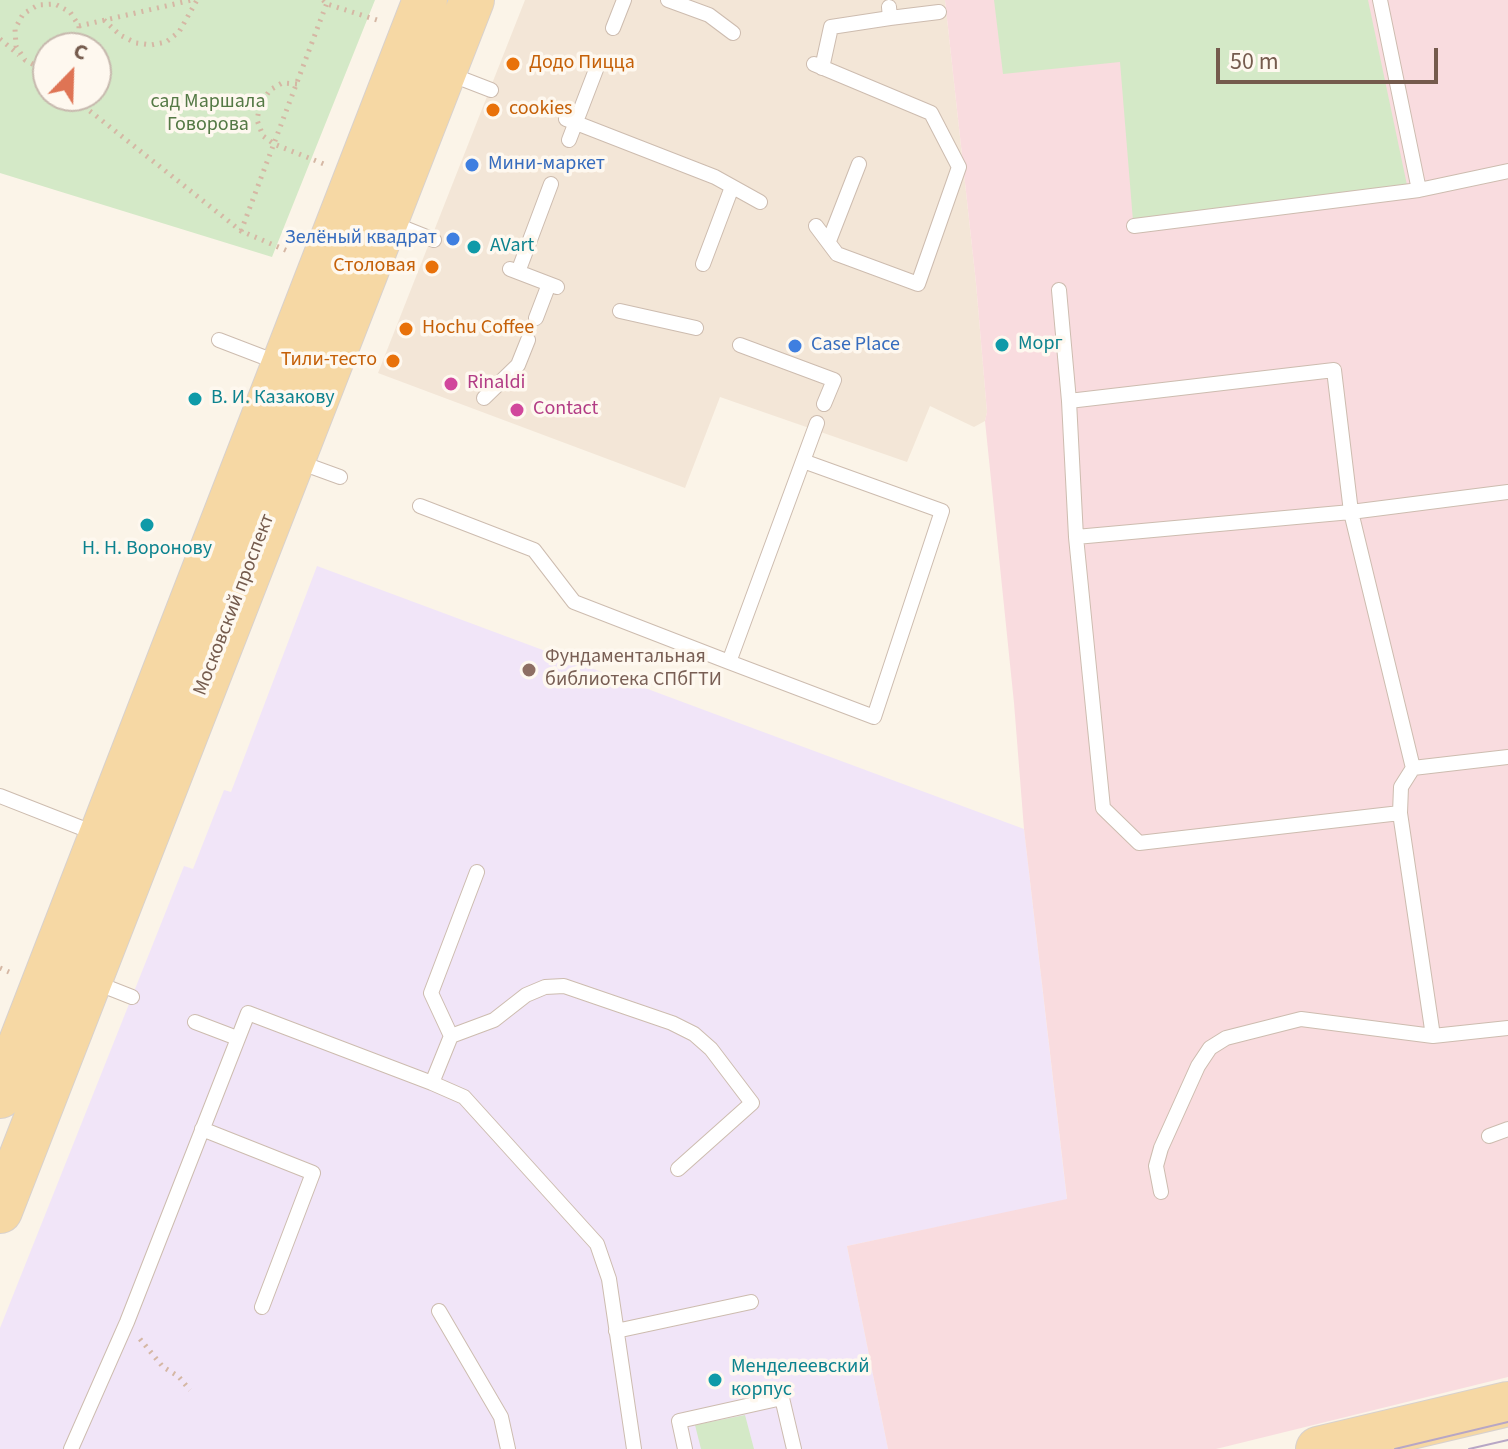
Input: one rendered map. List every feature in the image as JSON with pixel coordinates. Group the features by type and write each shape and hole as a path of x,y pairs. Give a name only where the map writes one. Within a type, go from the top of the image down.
{"main road":[{"name":"Московский проспект","path":"0,1096 425,0"},
{"name":"Московский проспект","path":"0,1211 472,0"},
{"path":"1318,1449 1508,1404"}],"lane":[{"path":"613,28 624,0"},
{"path":"668,0 709,15 733,33"},
{"path":"1380,0 1419,190"},
{"path":"816,226 837,254 918,284 959,167 931,113 818,66 831,27 889,13 939,12"},
{"path":"569,140 571,121 597,67"},
{"path":"443,71 491,90"},
{"path":"571,121 715,177 760,202"},
{"path":"829,241 859,164"},
{"path":"1134,226 1419,190 1508,171"},
{"path":"536,318 553,286 514,271 551,184"},
{"path":"703,264 732,187"},
{"path":"385,221 434,240"},
{"path":"1059,290 1076,537 1103,808 1139,843 1400,813"},
{"path":"620,311 696,328"},
{"path":"219,340 283,364"},
{"path":"484,398 518,365 528,340"},
{"path":"740,345 834,380 824,404"},
{"path":"1069,401 1334,370 1351,512 1413,768 1401,787 1400,813 1433,1036"},
{"path":"729,662 817,423"},
{"path":"292,460 340,477"},
{"path":"420,506 534,550 574,602 874,717 942,511 803,461"},
{"path":"1076,537 1351,512 1508,492"},
{"path":"1413,768 1508,757"},
{"path":"0,796 101,835"},
{"path":"432,1083 451,1036 431,993 477,872"},
{"path":"90,980 132,997"},
{"path":"451,1036 494,1020 526,995 545,987 564,986 672,1023 694,1034 711,1049 752,1103 678,1169"},
{"path":"71,1449 127,1322 248,1013 464,1097 589,1233 597,1244 609,1279 634,1449"},
{"path":"1161,1192 1156,1166 1161,1148 1198,1066 1210,1048 1226,1038 1301,1019 1433,1036 1508,1028"},
{"path":"195,1022 237,1038"},
{"path":"202,1129 313,1173 262,1307"},
{"path":"1489,1136 1508,1129"},
{"path":"616,1331 751,1302"},
{"path":"439,1311 501,1417 508,1449"},
{"path":"685,1449 679,1421 782,1398 794,1449"}],"path":[{"path":"104,20 120,35 136,43 151,45 166,42 179,32 194,0"},
{"path":"79,26 194,0"},
{"path":"241,231 326,1 384,22"},
{"path":"32,64 25,60 16,46 15,29 23,14 38,5 56,2 70,12 79,26 79,32"},
{"path":"0,39 32,65"},
{"path":"297,84 282,83 270,90 260,105 257,120 263,136 274,144 328,166"},
{"path":"91,112 241,231 291,252"},
{"path":"0,968 9,972"},
{"path":"127,1322 163,1367 178,1376 190,1390"}],"shaded area":[{"path":"525,0 945,0 976,283 987,412 985,421 974,427 930,406 907,462 720,397 685,488 378,373"},
{"path":"945,0 1508,0 1508,1377 1216,1449 888,1449 847,1246 1067,1199 1024,829 985,421 987,412 976,283"},
{"path":"317,566 1024,829 1067,1200 847,1246 888,1449 0,1449 0,1328 184,866 193,869 224,790 231,792"}],"green space":[{"name":"сад Маршала Говорова","path":"0,0 375,0 272,257 0,173"},
{"path":"994,0 1368,0 1407,185 1133,221 1120,62 1003,74"},
{"path":"745,1415 754,1449 701,1449 695,1425"}],"tram line":[{"path":"1395,1449 1508,1422"},
{"path":"1469,1449 1508,1440"}],"place":[{"name":"Додо Пицца","path":"513,64"},
{"name":"cookies","path":"493,110"},
{"name":"Мини-маркет","path":"472,165"},
{"name":"Зелёный квадрат","path":"453,239"},
{"name":"AVart","path":"474,247"},
{"name":"Столовая","path":"432,267"},
{"name":"Hochu Coffee","path":"406,329"},
{"name":"Морг","path":"1002,345"},
{"name":"Case Place","path":"795,346"},
{"name":"Тили-тесто","path":"393,361"},
{"name":"Rinaldi","path":"451,384"},
{"name":"В. И. Казакову","path":"195,399"},
{"name":"Contact","path":"517,410"},
{"name":"Н. Н. Воронову","path":"147,525"},
{"name":"Фундаментальная библиотека СПбГТИ","path":"529,670"},
{"name":"Менделеевский корпус","path":"715,1380"}]}
